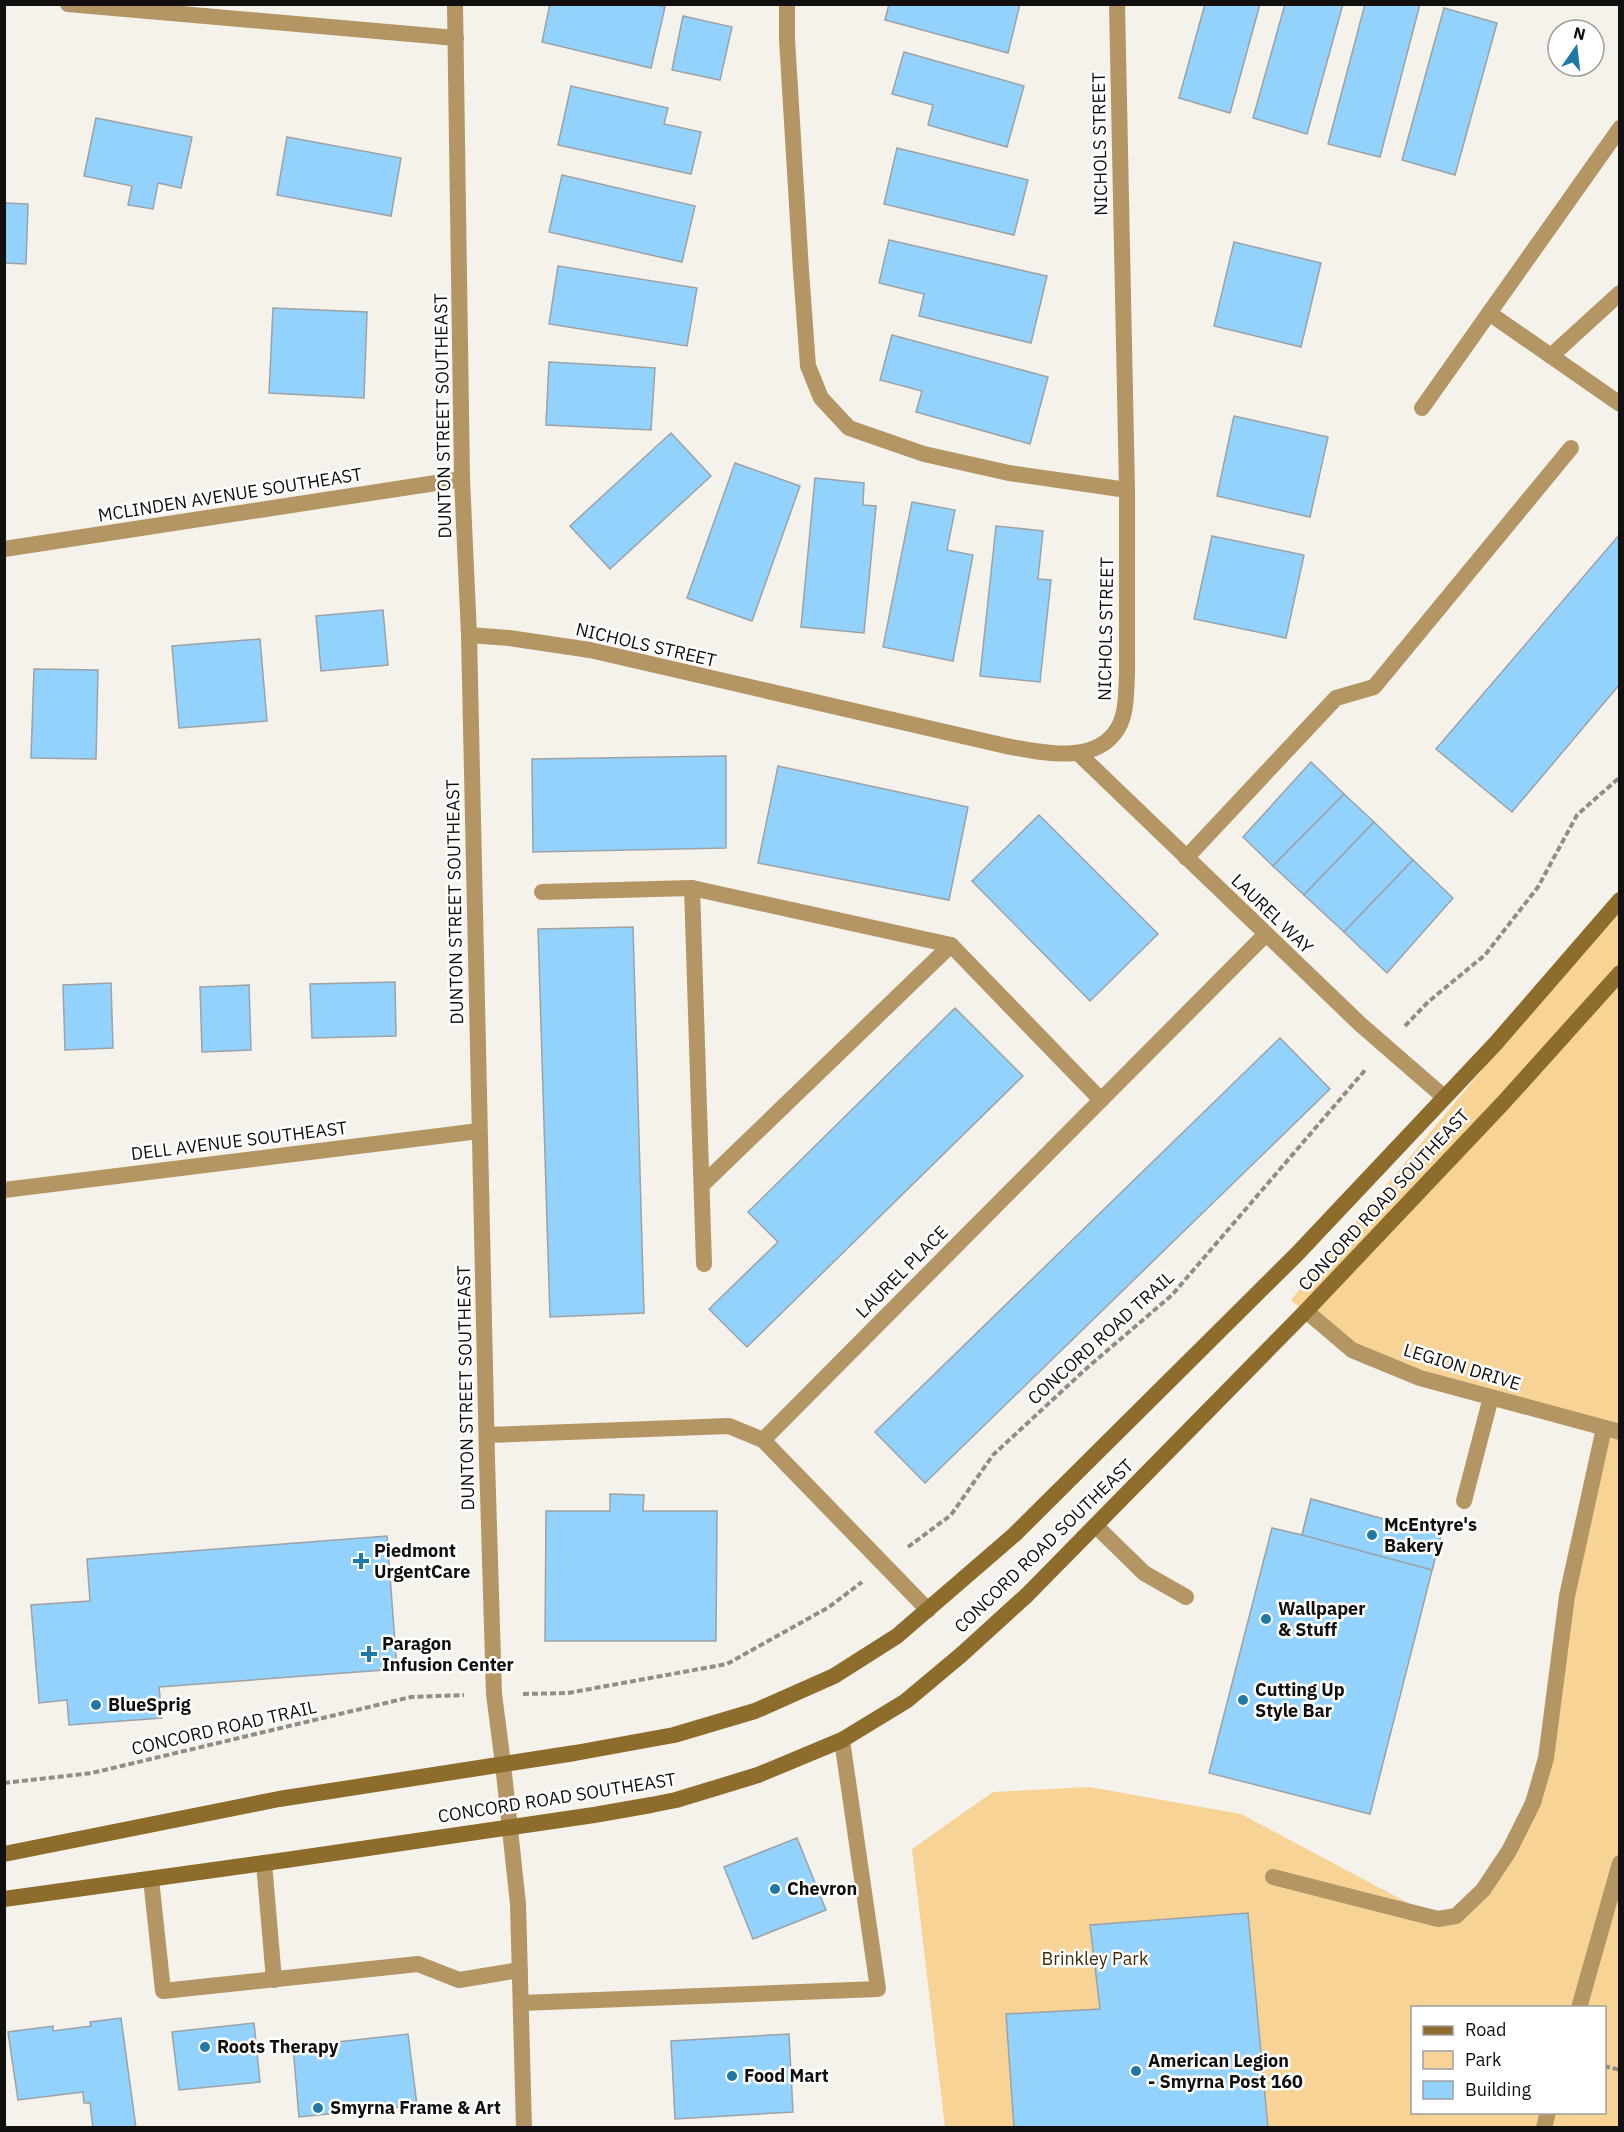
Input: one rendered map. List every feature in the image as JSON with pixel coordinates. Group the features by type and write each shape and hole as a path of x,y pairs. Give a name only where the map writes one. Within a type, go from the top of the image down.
{"main road":[{"name":"CONCORD ROAD SOUTHEAST","path":"4,1854 279,1799 674,1735 755,1711 834,1676 897,1636 1014,1535 1297,1254 1496,1043 1620,900"},
{"name":"CONCORD ROAD SOUTHEAST","path":"4,1899 594,1815 676,1800 758,1775 842,1740 906,1701 1027,1595 1306,1311 1503,1103 1620,973"}],"street":[{"path":"68,4 456,38"},
{"name":"DUNTON STREET SOUTHEAST","path":"455,4 462,479 469,635 494,1694 518,1904 524,2127"},
{"path":"787,4 787,39 808,366 821,398 849,428 924,454 1009,472 1127,490"},
{"name":"NICHOLS STREET","path":"469,635 509,638 590,650 1006,746 1054,755 1078,753 1103,744 1118,729 1126,702 1127,490 1118,4"},
{"path":"1422,408 1620,128"},
{"path":"1551,356 1620,293"},
{"path":"1489,313 1620,405"},
{"path":"1186,858 1336,698 1374,687 1571,448"},
{"name":"MCLINDEN AVENUE SOUTHEAST","path":"4,549 462,479"},
{"name":"LAUREL WAY","path":"1078,753 1360,1024 1444,1097"},
{"path":"542,892 692,888 951,945 1101,1100"},
{"path":"692,888 704,1264"},
{"name":"LAUREL PLACE","path":"763,1440 1266,934"},
{"path":"702,1185 951,945"},
{"name":"DELL AVENUE SOUTHEAST","path":"4,1190 479,1131"},
{"name":"LEGION DRIVE","path":"1306,1311 1352,1350 1420,1378 1612,1430"},
{"path":"1464,1501 1491,1397"},
{"path":"487,1435 729,1426 763,1440"},
{"path":"1273,1877 1438,1919 1456,1916 1483,1890 1509,1851 1533,1803 1546,1758 1567,1596 1612,1430"},
{"name":"CONCORD ROAD SOUTHEAST","path":"763,1440 928,1610"},
{"path":"1096,1526 1144,1573 1186,1597"},
{"path":"521,2003 878,1989 842,1740"},
{"path":"264,1863 274,1980"},
{"path":"1579,2006 1620,1863"},
{"path":"151,1879 163,1991 418,1964 459,1980 520,1970"}],"path":[{"path":"1402,1029 1428,1002 1485,955 1538,887 1576,815 1620,777"},
{"name":"CONCORD ROAD TRAIL","path":"918,1540 951,1515 993,1455 1088,1367 1172,1295 1367,1067"},
{"path":"543,1694 568,1693 727,1664 829,1607 865,1580"},
{"name":"CONCORD ROAD TRAIL","path":"4,1784 92,1773 411,1697 449,1696"}],"green space":[{"name":"Brinkley Park","path":"1619,905 1619,2127 945,2127 912,1849 993,1792 1089,1787 1241,1814 1438,1919 1456,1916 1533,1803 1604,1428 1352,1350 1291,1300"}],"building":[{"path":"550,4 655,4 665,7 651,68 542,42"},
{"path":"889,4 1020,4 1008,53 885,20"},
{"path":"1205,4 1260,4 1230,113 1179,98"},
{"path":"1285,4 1343,4 1307,134 1253,118"},
{"path":"1365,4 1420,4 1380,157 1328,144"},
{"path":"1444,8 1497,23 1455,175 1402,160"},
{"path":"683,16 732,27 720,80 672,70"},
{"path":"904,52 1024,86 1007,147 928,125 933,105 892,94"},
{"path":"571,86 668,108 664,124 701,132 691,174 558,145"},
{"path":"96,118 192,137 181,188 158,183 153,209 128,205 132,186 84,176"},
{"path":"287,137 401,158 391,216 277,195"},
{"path":"897,148 1028,180 1014,235 884,204"},
{"path":"562,175 695,206 682,262 549,232"},
{"path":"4,203 28,204 26,264 4,263"},
{"path":"889,240 1047,276 1031,343 919,316 924,294 879,283"},
{"path":"1234,242 1321,263 1301,347 1214,326"},
{"path":"558,266 697,288 687,346 549,324"},
{"path":"273,308 367,312 364,398 269,393"},
{"path":"892,335 1048,377 1030,444 916,412 922,391 880,380"},
{"path":"549,362 655,368 651,430 546,425"},
{"path":"1234,416 1328,437 1310,517 1217,496"},
{"path":"671,433 711,476 610,569 570,526"},
{"path":"735,463 800,486 752,621 687,598"},
{"path":"815,478 864,483 863,505 876,506 864,633 801,627"},
{"path":"912,502 955,510 947,550 973,555 953,661 883,647"},
{"path":"996,526 1043,531 1038,579 1051,580 1040,682 980,676"},
{"path":"1620,534 1620,684 1512,812 1436,749"},
{"path":"1212,536 1304,555 1286,638 1194,619"},
{"path":"383,610 388,665 321,671 316,616"},
{"path":"260,639 267,721 179,728 172,646"},
{"path":"34,669 98,670 96,759 31,758"},
{"path":"726,756 726,848 533,852 532,759"},
{"path":"1311,762 1344,794 1273,866 1243,837"},
{"path":"778,766 968,807 949,900 758,863"},
{"path":"1344,794 1374,822 1304,895 1273,866"},
{"path":"1039,815 1158,934 1090,1001 972,881"},
{"path":"1374,822 1413,860 1344,932 1304,895"},
{"path":"1413,860 1453,898 1387,973 1344,932"},
{"path":"633,927 644,1313 550,1317 538,929"},
{"path":"395,982 396,1036 312,1038 310,984"},
{"path":"111,983 113,1048 65,1050 63,985"},
{"path":"249,985 251,1050 202,1052 200,987"},
{"path":"955,1008 1023,1076 747,1347 709,1309 778,1242 748,1212"},
{"path":"1280,1038 1330,1089 925,1483 875,1432"},
{"path":"610,1494 644,1495 643,1511 717,1511 716,1641 545,1641 546,1511 610,1511"},
{"path":"1311,1499 1441,1535 1370,1814 1209,1773 1272,1528 1302,1535"},
{"name":"McEntyre's Bakery","path":"1311,1499 1441,1535 1432,1570 1302,1535"},
{"path":"387,1536 397,1669 159,1687 162,1718 69,1725 67,1700 39,1703 31,1605 90,1601 87,1559"},
{"name":"Chevron","path":"797,1838 826,1910 753,1939 724,1867"},
{"name":"American Legion - Smyrna Post 160","path":"1248,1913 1268,2128 1014,2128 1006,2014 1100,2009 1090,1925"},
{"path":"121,2018 136,2128 93,2128 90,2103 84,2103 83,2092 18,2100 8,2032 53,2026 53,2031 91,2026 90,2022"},
{"path":"254,2023 260,2082 179,2090 172,2032"},
{"path":"408,2034 417,2105 299,2117 293,2047"},
{"name":"Food Mart","path":"789,2034 793,2112 675,2119 671,2041"}],"place":[{"name":"McEntyre's Bakery","path":"1372,1535"},
{"name":"Piedmont UrgentCare","path":"361,1561"},
{"name":"Wallpaper & Stuff","path":"1266,1619"},
{"name":"Paragon Infusion Center","path":"369,1654"},
{"name":"Cutting Up Style Bar","path":"1243,1700"},
{"name":"BlueSprig","path":"96,1705"},
{"name":"Chevron","path":"775,1889"},
{"name":"Roots Therapy","path":"205,2047"},
{"name":"American Legion - Smyrna Post 160","path":"1136,2071"},
{"name":"Food Mart","path":"732,2076"},
{"name":"Smyrna Frame & Art","path":"318,2108"}]}
